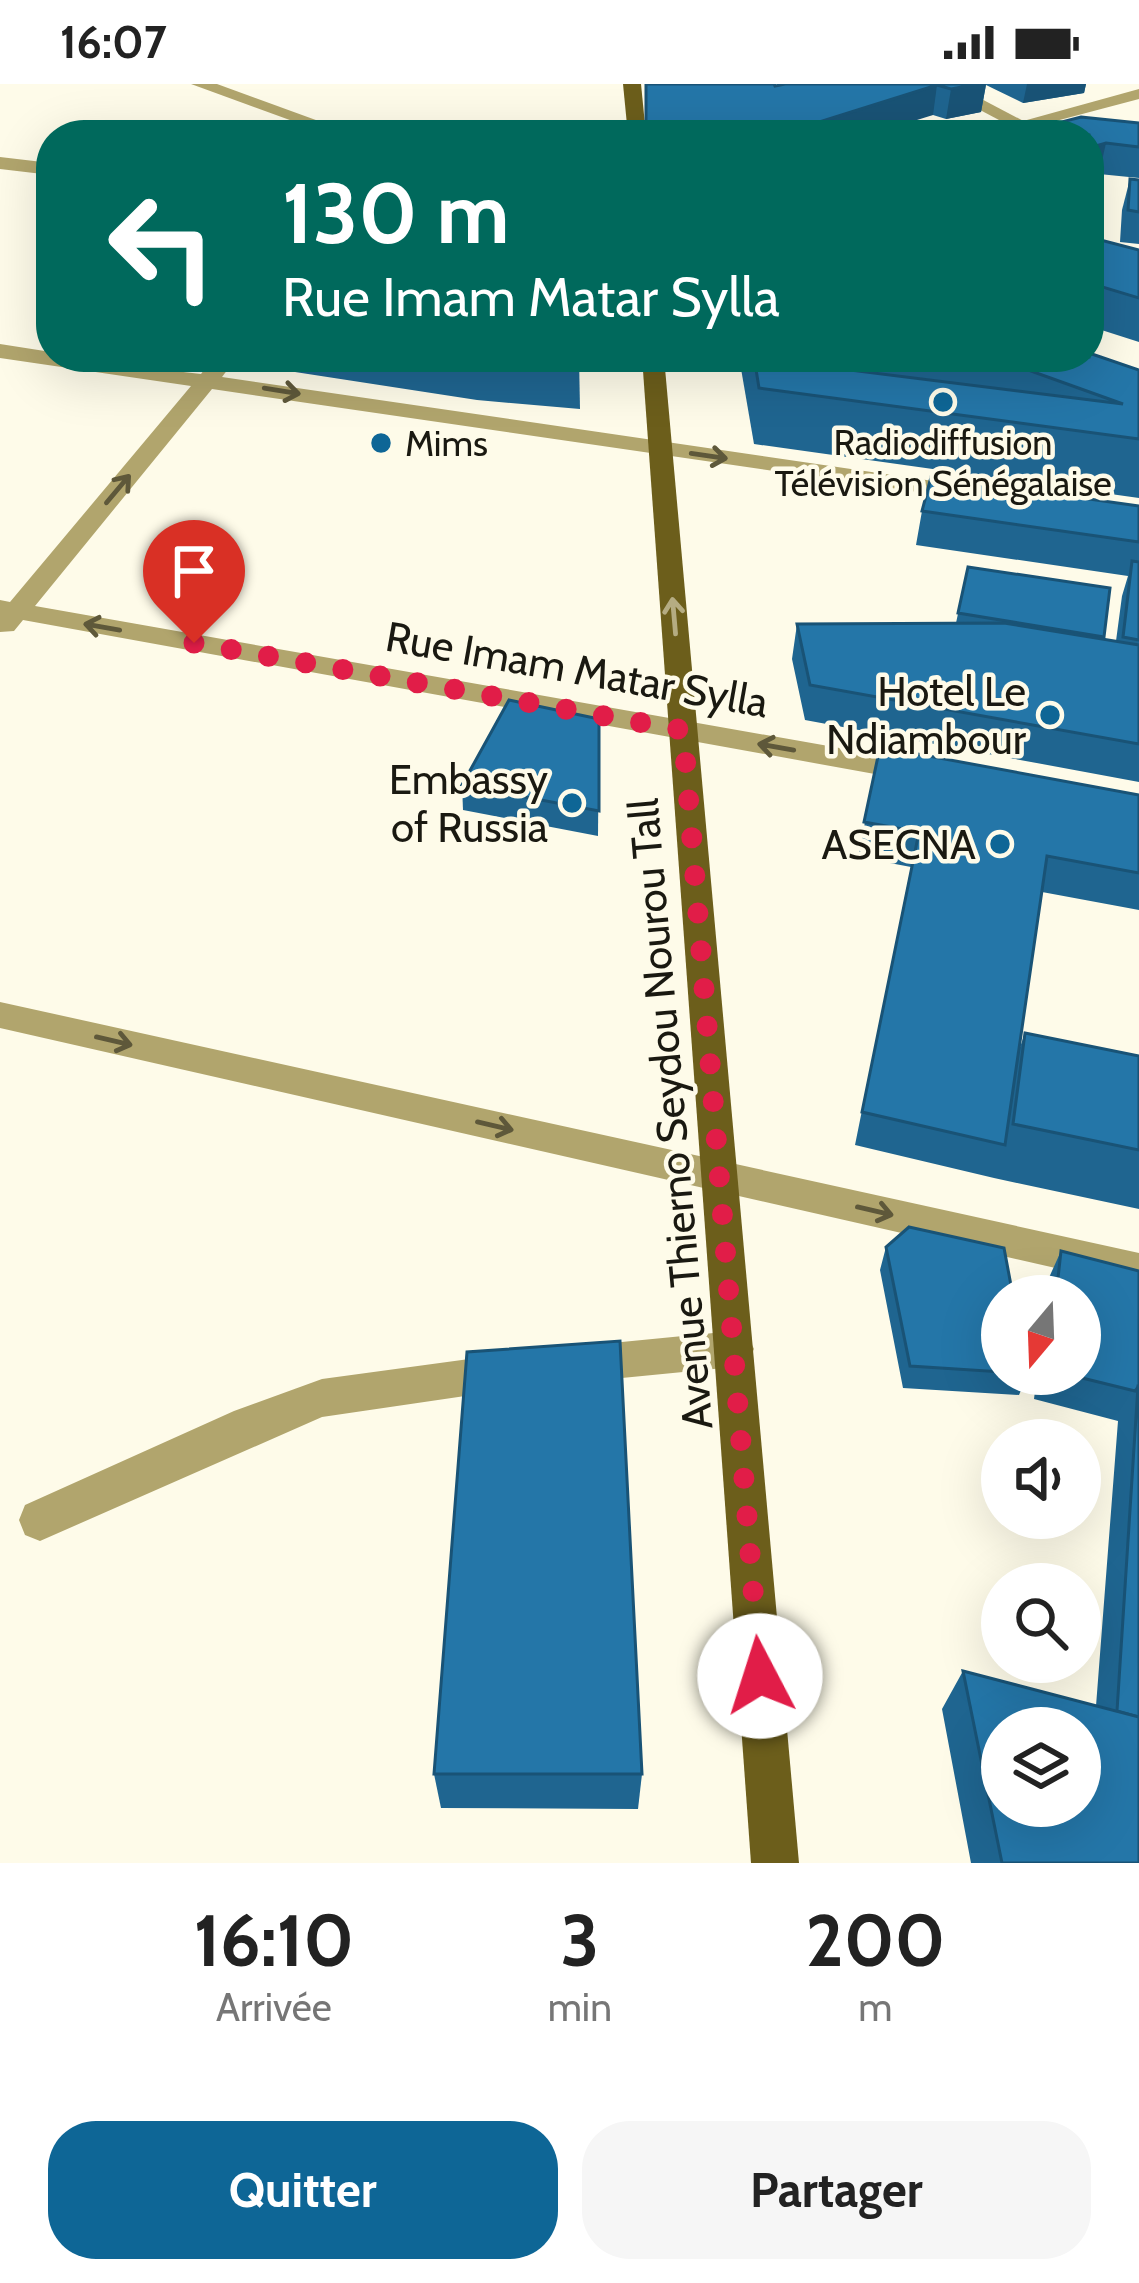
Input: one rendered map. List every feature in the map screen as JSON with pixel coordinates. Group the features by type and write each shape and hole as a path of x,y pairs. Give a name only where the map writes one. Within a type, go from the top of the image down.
{"main road":[{"path":"632,84 636,120"},
{"name":"Avenue Thierno Seydou Nourou Tall","path":"653,372 775,1863"}],"street":[{"path":"200,84 304,120"},
{"path":"940,84 1012,120"},
{"path":"1041,120 1139,94"},
{"path":"0,164 36,168"},
{"path":"0,351 36,356"},
{"path":"151,372 1002,498"},
{"path":"6,617 214,372"},
{"name":"Rue Imam Matar Sylla","path":"6,617 957,779"},
{"path":"0,1015 1139,1270"},
{"path":"40,1520 249,1425 322,1398 416,1381 734,1348"}],"building":[{"path":"646,84 978,84 951,89 937,85 826,120 646,120"},
{"path":"1081,117 1139,123 1139,147 1104,144 1104,120 1069,120"},
{"path":"1130,179 1139,180 1139,212 1128,210"},
{"path":"1104,241 1139,250 1139,298 1104,288"},
{"path":"1104,358 1139,370 1139,439 759,388 756,372 865,372 1123,404 1034,372 1104,372"},
{"path":"931,477 1139,506 1139,542 922,511"},
{"path":"1132,561 1139,562 1139,640 1123,637"},
{"path":"968,567 1110,588 1104,637 958,613"},
{"path":"1004,623 1139,645 1139,744 810,685 797,624"},
{"path":"509,700 599,719 599,811 462,785"},
{"path":"880,747 1139,795 1139,873 1047,856 1005,1145 862,1112 919,832 864,822"},
{"path":"1025,1033 1139,1056 1139,1150 1013,1124"},
{"path":"909,1227 1004,1248 1009,1275 981,1275 981,1371 910,1366 886,1247"},
{"path":"1061,1251 1139,1271 1139,1386 1135,1391 1101,1383 1101,1275 1058,1275"},
{"path":"620,1341 642,1774 434,1774 467,1352"},
{"path":"1139,1386 1139,1717 1117,1711"},
{"path":"963,1671 981,1676 981,1683 1009,1683 1101,1707 981,1707 981,1760"},
{"path":"1101,1707 1139,1717 1139,1863 1002,1863 995,1827 1101,1827"}],"place":[{"name":"Radiodiffusion Télévision Sénégalaise","path":"943,402"},
{"name":"Mims","path":"381,443"},
{"name":"Hotel Le Ndiambour","path":"1050,715"},
{"name":"Embassy of Russia","path":"572,803"},
{"name":"ASECNA","path":"1000,844"}],"route":[{"path":"194,643 683,730 760,1676"}]}
